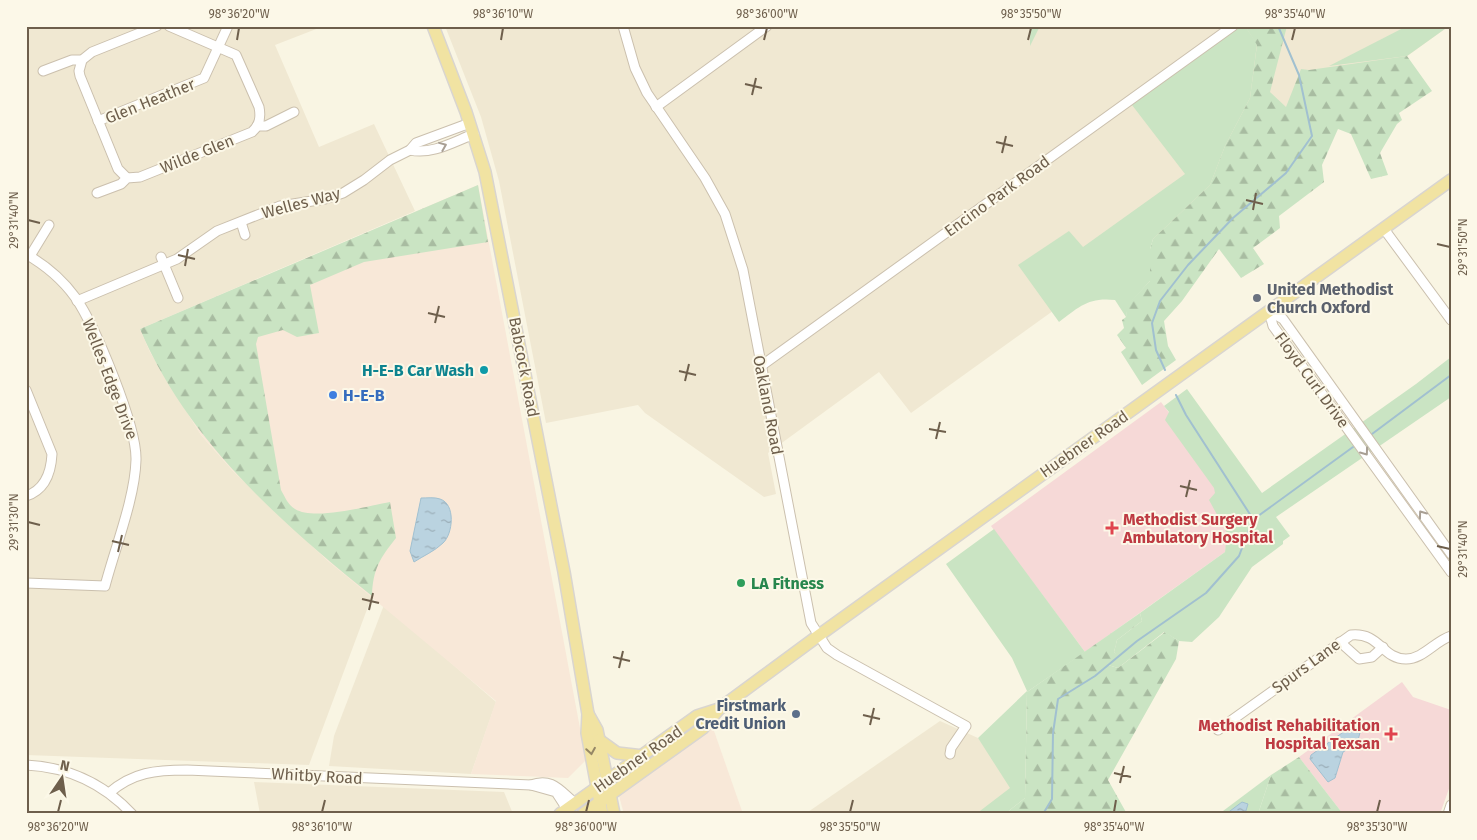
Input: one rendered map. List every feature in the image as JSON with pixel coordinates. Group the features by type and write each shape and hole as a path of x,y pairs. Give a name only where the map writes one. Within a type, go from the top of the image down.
{"main road":[{"name":"Babcock Road","path":"434,26 472,128 486,172 562,565 588,714 587,733 601,808"},
{"name":"Huebner Road","path":"583,814 601,808 610,795 703,728 718,709 1451,180"},
{"name":"Huebner Road","path":"568,809 697,716 718,709"},
{"name":"Babcock Road","path":"588,714 597,730 614,814"},
{"path":"599,740 618,753 643,756"}],"street":[{"path":"127,178 118,169 79,70 82,60 92,52 157,26"},
{"path":"169,26 185,30 232,53 240,60 259,107 261,115 257,126"},
{"name":"Glen Heather","path":"98,121 199,82 208,74 228,26"},
{"name":"Oakland Road","path":"623,26 636,68 656,107 705,178 725,214 742,270 809,619 827,648 964,730"},
{"path":"656,107 767,26"},
{"name":"Encino Park Road","path":"761,366 1233,26"},
{"path":"44,71 72,60 82,60"},
{"name":"Wilde Glen","path":"98,193 121,184 127,178 140,177 252,132 257,126 266,126 288,117 294,112"},
{"name":"Welles Way","path":"78,301 163,261 177,259 210,234 280,206 334,197 354,187 390,160 410,150 416,143 472,128"},
{"name":"Welles Way","path":"241,222 245,235"},
{"path":"28,255 49,225"},
{"path":"1384,229 1451,320"},
{"name":"Welles Edge Drive","path":"26,583 105,586 133,483 136,447 126,412 88,318 78,301 60,280 28,255"},
{"path":"163,261 178,298"},
{"name":"Floyd Curl Drive","path":"1269,311 1283,319 1451,554"},
{"name":"Floyd Curl Drive","path":"1269,311 1273,326 1451,572"},
{"path":"26,390 52,454 47,479 39,490 26,496"},
{"path":"1344,424 1351,415"},
{"name":"Spurs Lane","path":"1218,730 1351,635 1362,635 1372,638 1397,657 1408,659 1418,656 1451,636"},
{"path":"1340,642 1360,659 1372,657 1383,647"},
{"path":"26,765 71,772 109,793 132,814"},
{"name":"Whitby Road","path":"109,793 119,784 136,775 159,771 531,785 539,782 556,785 568,809"},
{"path":"1448,814 1451,805"}],"shaded area":[{"path":"26,26 324,26 275,45 319,147 374,124 415,211 140,329 150,352 201,435 233,471 328,561 372,596 309,765 26,755"},
{"path":"445,26 1449,26 911,413 879,372 768,453 776,494 764,497 645,413 638,405 546,423 499,181 481,117"},
{"path":"478,185 586,760 568,778 471,774 496,701 328,561 233,471 201,435 150,352 140,329"},
{"name":"Methodist Surgery Ambulatory Hospital","path":"1161,402 1223,485 1233,507 1225,552 1085,652 991,526"},
{"path":"384,605 496,702 471,774 329,766 334,736"},
{"name":"Methodist Rehabilitation Hospital Texsan","path":"1402,682 1413,697 1451,710 1451,783 1440,814 1343,814 1299,757"},
{"path":"940,721 978,738 1019,792 990,814 805,814"},
{"path":"713,728 743,814 624,814 619,796"},
{"path":"254,782 504,792 513,814 260,814"}],"green space":[{"path":"1030,26 1040,26 1030,46"},
{"path":"1239,26 1245,26 1257,44 1250,98 1225,146 1210,185 1153,239 1150,249 1150,281 1128,305 1126,317 1115,300 1106,299 1084,304 1059,322 1018,265 1069,231 1083,247 1185,174 1132,105"},
{"path":"1245,26 1287,26 1270,92 1286,107 1301,69 1309,70 1407,56 1432,91 1399,113 1402,120 1397,124 1380,153 1388,175 1371,179 1351,134 1338,129 1322,165 1324,182 1279,216 1280,228 1253,248 1264,264 1241,278 1219,249 1182,301 1164,321 1168,346 1176,360 1142,385 1121,352 1126,348 1117,335 1124,328 1122,320 1126,317 1127,305 1150,281 1150,249 1153,239 1210,185 1225,146 1250,98 1257,45"},
{"path":"1407,26 1449,26 1407,56 1329,66"},
{"path":"478,185 488,242 364,262 310,285 319,333 297,337 283,330 258,337 256,344 281,490 290,505 295,509 315,514 390,502 396,538 378,564 372,596 304,539 271,508 210,443 183,407 160,369 140,329"},
{"path":"1451,357 1451,397 1276,517 1290,536 1283,541 1283,544 1252,567 1219,617 1192,642 1179,641 1164,632 1118,668 1108,665 1117,656 1114,652 1117,640 1142,621 1140,613 1225,552 1227,533 1209,500 1215,493 1214,488 1165,420 1169,412 1164,406 1187,389 1262,493"},
{"path":"994,529 1085,652 1027,692 1025,798 1005,814 976,814 1010,788 978,738 1027,691 1012,658 946,564"},
{"path":"1140,613 1142,621 1117,640 1114,652 1118,656 1108,665 1118,668 1165,632 1179,641 1176,659 1108,780 1127,814 1005,814 1025,798 1027,692"},
{"path":"1299,757 1343,814 1258,814 1271,775"},
{"path":"1271,775 1258,814 1219,814"}],"water":[{"path":"421,498 436,498 445,502 451,513 451,526 443,543 414,562 410,551"},
{"path":"1359,721 1362,725 1357,744 1343,752 1335,778 1328,782 1310,759 1311,755"},
{"path":"1242,802 1248,804 1245,814 1226,814"}],"waterway":[{"path":"1165,370 1156,350 1152,323 1160,301 1188,265 1233,218 1286,173 1312,136 1299,75 1278,26"},
{"path":"1372,434 1451,375"},
{"path":"1043,814 1052,799 1053,733 1058,699 1095,676 1137,641 1206,593 1239,556 1253,519 1186,415 1176,395"},
{"path":"1254,519 1353,447"}],"place":[{"name":"United Methodist Church Oxford","path":"1257,298"},
{"name":"H-E-B Car Wash","path":"484,370"},
{"name":"H-E-B","path":"333,395"},
{"name":"Methodist Surgery Ambulatory Hospital","path":"1112,528"},
{"name":"LA Fitness","path":"741,583"},
{"name":"Firstmark Credit Union","path":"796,714"},
{"name":"Methodist Rehabilitation Hospital Texsan","path":"1391,734"}]}
